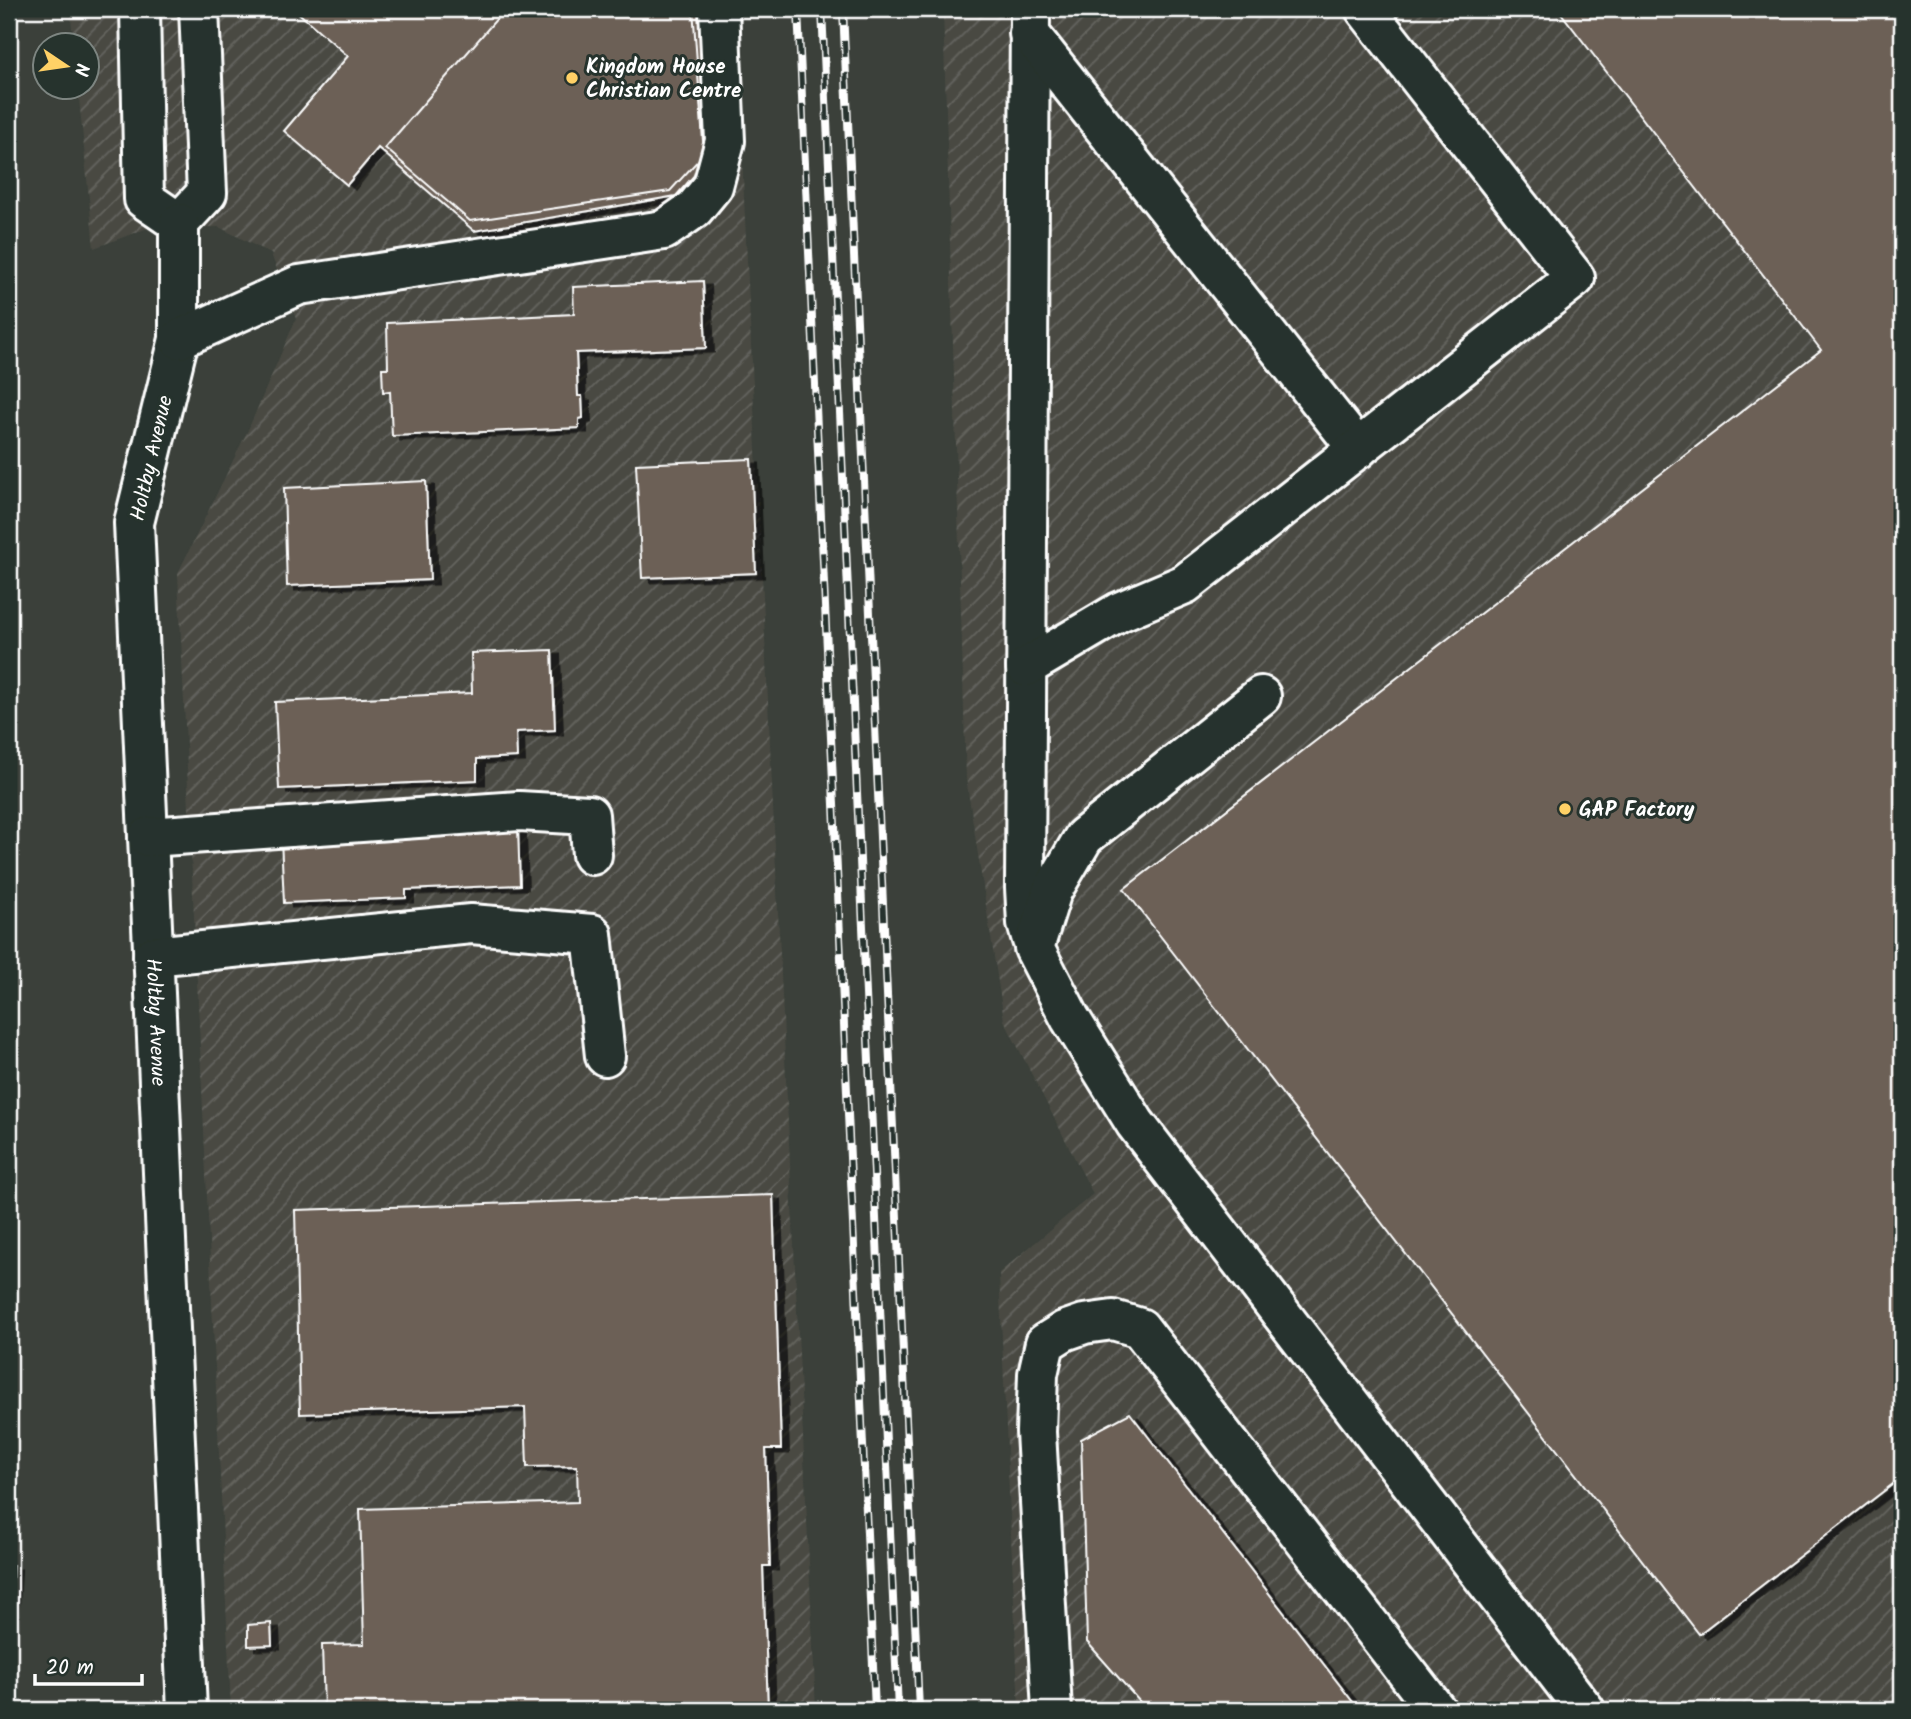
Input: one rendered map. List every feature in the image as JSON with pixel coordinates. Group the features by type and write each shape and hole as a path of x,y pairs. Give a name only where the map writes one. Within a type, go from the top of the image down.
{"street":[{"path":"140,9 144,199 178,223 208,193 199,9"},
{"path":"178,339 299,285 664,230 694,209 713,186 725,141 719,9"},
{"path":"1026,667 1119,612 1185,584 1575,278 1365,9"},
{"path":"1029,21 1358,449"},
{"path":"1029,21 1025,888 1027,923 1034,948 1070,1018 1135,1123 1585,1710"},
{"name":"Holtby Avenue","path":"178,223 178,339 134,523 187,1710"},
{"path":"1034,948 1052,891 1084,837 1261,696"},
{"path":"148,837 519,811 589,815 592,855"},
{"path":"153,956 471,924 592,934 605,1056"},
{"path":"1052,1710 1036,1432 1038,1374 1045,1343 1084,1324 1113,1320 1140,1328 1436,1710"}],"shaded area":[{"path":"70,9 735,9 816,1710 231,1710 178,573 248,430 296,319 271,254 219,227 148,228 94,248 79,102 102,102 102,32 73,32"},
{"path":"943,9 1902,9 1902,1710 1019,1710 999,1273 1093,1194 1004,1020 966,778"}],"building":[{"name":"Kingdom House Christian Centre","path":"294,9 706,9 713,154 676,196 474,231 378,148 347,185 284,131 348,56"},
{"name":"Kingdom House Christian Centre","path":"505,9 693,9 704,154 670,191 470,221 385,148"},
{"name":"GAP Factory","path":"1558,9 1902,9 1902,1477 1699,1634 1124,889 1821,350"},
{"path":"703,281 706,348 576,353 578,396 582,396 583,418 579,419 579,428 392,436 390,391 383,392 382,368 388,368 387,323 574,314 573,287"},
{"path":"751,459 756,573 642,578 636,464"},
{"path":"426,481 430,580 287,586 284,488"},
{"path":"552,650 555,730 516,732 517,757 477,759 477,780 279,789 275,702 472,693 471,653"},
{"path":"518,829 520,885 406,890 406,898 284,903 281,839"},
{"path":"773,1195 781,1449 766,1449 770,1566 763,1566 768,1710 324,1710 322,1645 364,1644 360,1509 578,1502 577,1466 527,1467 525,1407 300,1414 295,1210"},
{"path":"1130,1413 1359,1710 1147,1710 1087,1642 1081,1439"},
{"path":"9,1565 13,1565 9,1641"},
{"path":"271,1623 272,1645 248,1646 248,1625"}],"railway":[{"path":"798,9 875,1710"},
{"path":"822,9 898,1710"},
{"path":"843,9 919,1710"}],"place":[{"name":"Kingdom House Christian Centre","path":"572,78"},
{"name":"GAP Factory","path":"1565,809"}]}
